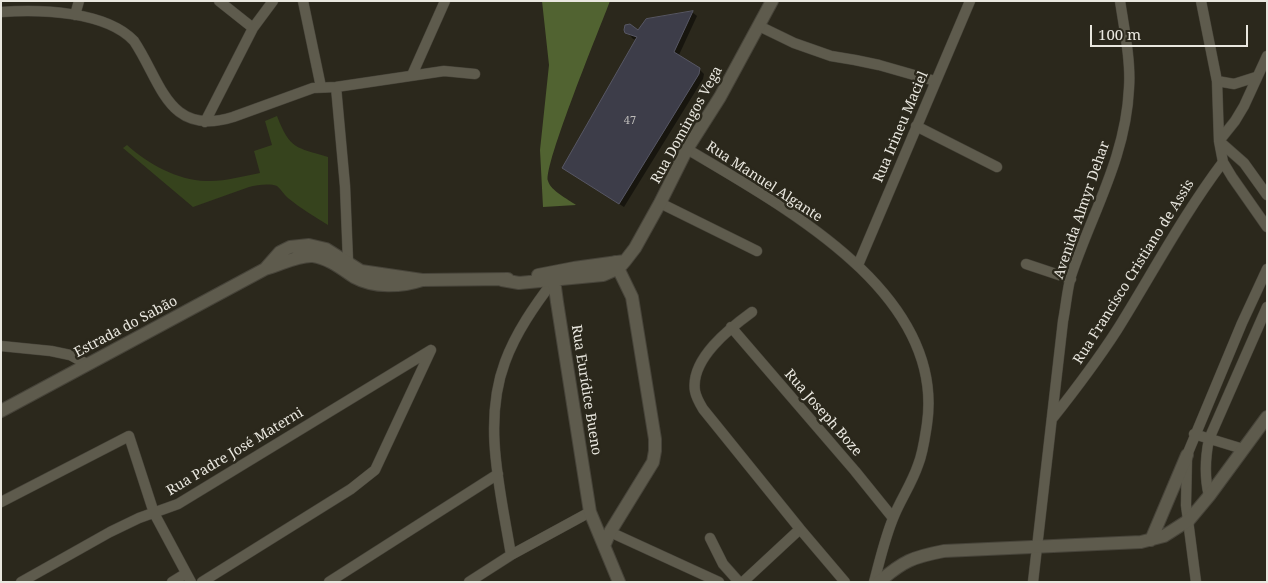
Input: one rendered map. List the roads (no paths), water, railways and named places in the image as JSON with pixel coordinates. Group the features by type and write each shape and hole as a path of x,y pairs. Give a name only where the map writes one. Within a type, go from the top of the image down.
{"street":[{"path":"75,15 79,1"},
{"path":"219,1 253,28"},
{"path":"205,122 253,28 273,1"},
{"path":"303,1 321,87"},
{"path":"412,75 445,1"},
{"name":"Rua Domingos Vega","path":"620,264 636,248 687,149 720,97 772,1"},
{"name":"Rua Irineu Maciel","path":"858,265 970,1"},
{"name":"Avenida Almyr Dehar","path":"1033,582 1063,321 1071,278 1112,171 1122,136 1130,88 1120,1"},
{"path":"1201,1 1217,81 1219,141 1223,162 1267,226"},
{"path":"1,12 31,10 75,15 94,19 116,28 128,36 136,45 168,101 182,114 205,122 221,121 306,90 321,87 336,87 444,71 475,74"},
{"path":"759,26 794,43 831,56 879,65 935,82"},
{"path":"1219,141 1244,106 1267,56"},
{"path":"1217,81 1234,84 1256,77"},
{"path":"336,87 348,261 352,275"},
{"path":"916,126 997,166"},
{"path":"1219,141 1244,163 1267,196"},
{"name":"Rua Manuel Algante","path":"687,149 772,200 816,231 858,265 888,296 906,324 921,357 929,396 927,424 919,464 893,518 874,582"},
{"name":"Rua Francisco Cristiano de Assis","path":"1051,421 1087,374 1116,331 1202,190 1223,162"},
{"path":"660,204 756,251"},
{"name":"Estrada do Sabão","path":"265,269 280,252 300,245 326,249 360,270 422,280 502,280 574,268 620,264"},
{"name":"Estrada do Sabão","path":"1,411 265,269 298,258 316,256 357,278 382,285 410,284 422,280"},
{"path":"604,546 610,532 653,462 656,451 632,297 620,264"},
{"name":"Estrada do Sabão","path":"502,280 519,284 602,275 620,264"},
{"path":"1026,264 1071,278"},
{"path":"511,555 498,474 494,414 497,393 505,362 517,336 557,276 574,268"},
{"path":"1151,540 1194,434 1267,269"},
{"name":"Rua Eurídice Bueno","path":"554,280 589,508 615,580"},
{"path":"1209,496 1205,473 1209,439 1267,307"},
{"path":"752,312 731,327 709,349 697,374 695,390 703,409 845,582"},
{"name":"Rua Joseph Boze","path":"731,327 893,518"},
{"path":"1,346 61,353 70,355 87,364"},
{"name":"Rua Padre José Materni","path":"21,582 110,532 178,504 431,350 375,470 351,489 202,582"},
{"path":"879,582 898,566 921,555 944,551 1141,542 1164,536 1189,520 1267,417"},
{"path":"1194,434 1243,450"},
{"path":"1,502 129,436 154,513 188,578 172,582"},
{"path":"1187,455 1186,480 1196,582"},
{"path":"329,582 498,474"},
{"path":"469,582 589,508"},
{"name":"Rua Eurídice Bueno","path":"589,508 598,522 610,532"},
{"path":"743,582 800,529"},
{"path":"610,532 719,582"},
{"path":"710,538 722,564 738,582"}]}
